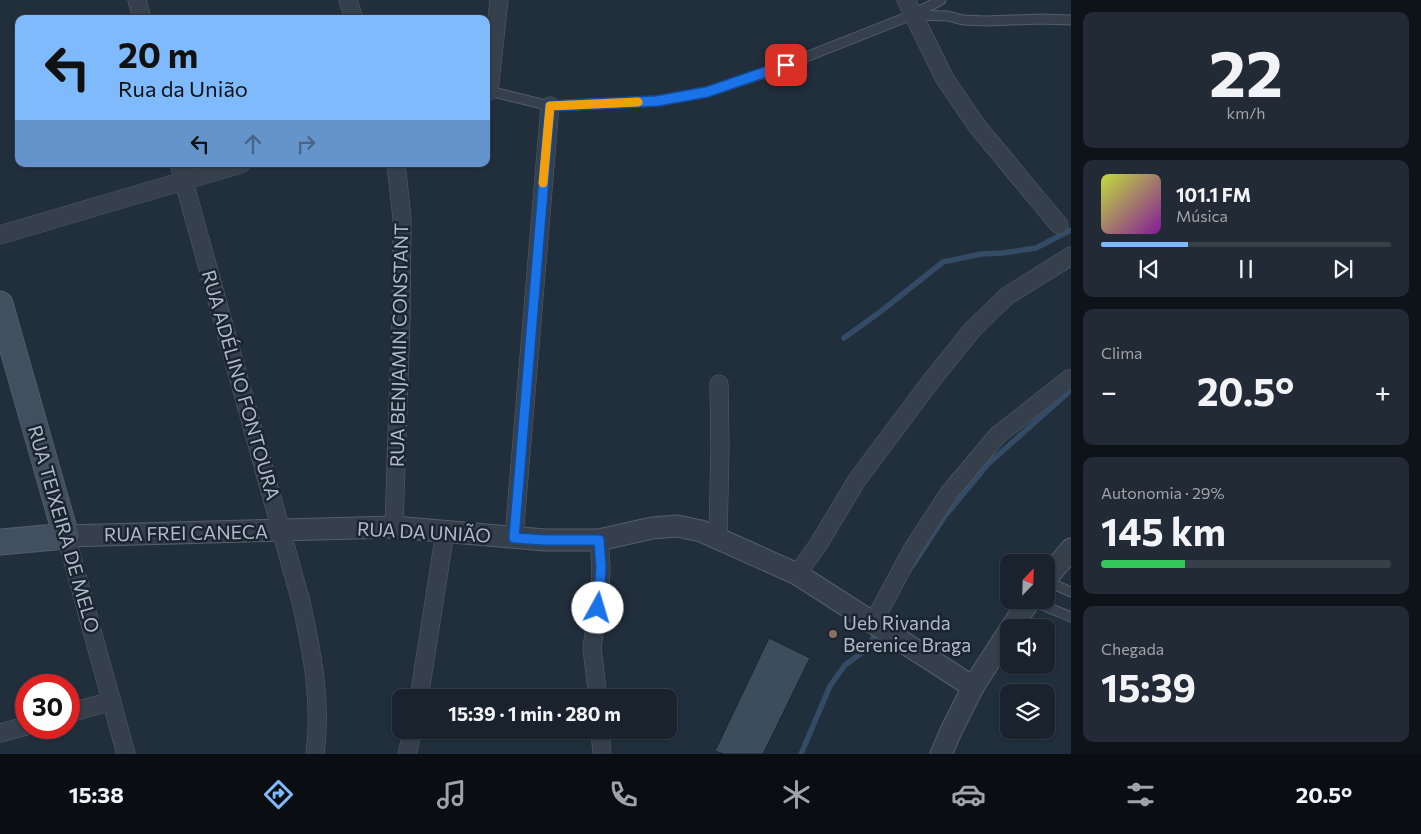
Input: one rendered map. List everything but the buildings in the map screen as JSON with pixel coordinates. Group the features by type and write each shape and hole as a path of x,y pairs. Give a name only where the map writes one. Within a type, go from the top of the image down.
{"main road":[{"name":"RUA TEIXEIRA DE MELO","path":"0,304 66,536"},
{"name":"RUA FREI CANECA","path":"0,542 66,536"}],"street":[{"path":"137,0 141,15"},
{"path":"348,0 353,15"},
{"path":"490,75 499,0"},
{"path":"909,7 945,79 978,126 1059,225"},
{"path":"514,538 550,106"},
{"path":"0,235 181,172 218,167"},
{"name":"RUA BENJAMIN CONSTANT","path":"394,527 401,317 402,218 396,167"},
{"name":"RUA ADÉLINO FONTOURA","path":"181,172 301,602 315,669 318,735 315,754"},
{"path":"797,574 818,545 857,480 931,381 973,329 1007,296 1071,256"},
{"path":"879,627 912,550 949,493 998,435 1069,379"},
{"path":"718,384 720,447 718,538"},
{"name":"RUA DA UNIÃO","path":"282,530 394,527 545,540 599,540 652,528 677,526 701,531 797,574 973,687"},
{"name":"RUA FREI CANECA","path":"66,536 282,530"},
{"path":"420,689 445,532"},
{"name":"RUA TEIXEIRA DE MELO","path":"66,536 126,754"},
{"path":"597,689 592,648 600,592 599,540"},
{"path":"1055,569 1071,549"},
{"path":"941,754 973,687 1000,645"},
{"path":"80,710 112,701"},
{"path":"0,733 15,729"},
{"path":"407,754 411,739"},
{"path":"601,739 602,754"}],"lane":[{"path":"490,92 550,106 657,101 707,92 768,72 909,7 941,0"},
{"path":"909,7 963,20 1071,20"},
{"path":"1055,584 1071,592"},
{"path":"1052,609 1071,617"}],"waterway":[{"path":"844,338 943,262 981,254 1036,248 1071,230"},
{"path":"913,565 945,516 988,464 1071,390"},
{"path":"801,754 830,686 845,665 867,649 877,630"}],"slow traffic":[{"path":"543,183 550,106 638,102"}],"place":[{"name":"Ueb Rivanda Berenice Braga","path":"833,634"}],"route":[{"path":"598,608 601,567 599,540 514,538 550,106 657,101 707,92 786,65"}]}
